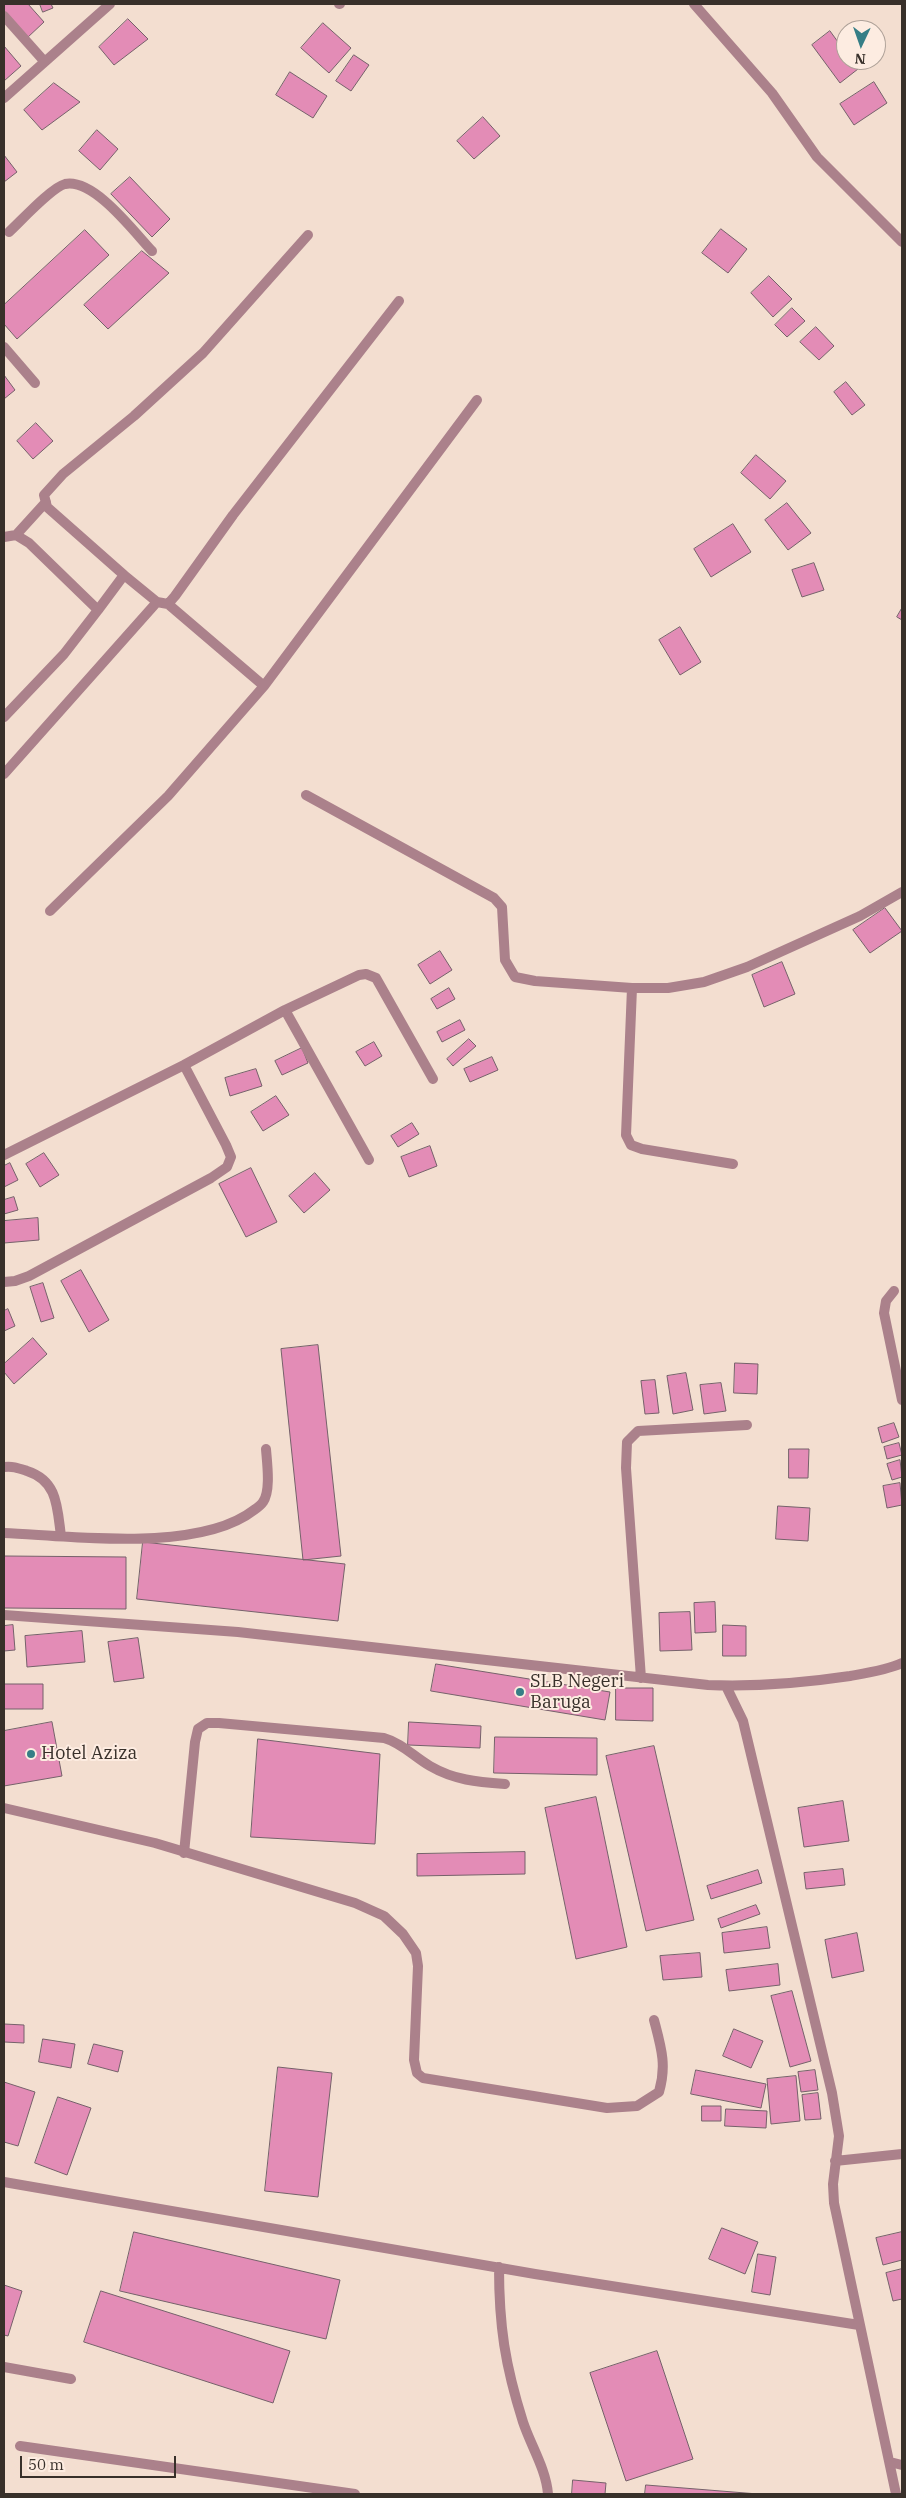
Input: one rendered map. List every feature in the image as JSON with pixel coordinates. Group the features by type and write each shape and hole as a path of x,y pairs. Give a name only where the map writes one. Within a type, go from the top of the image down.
{"street":[{"path":"4,98 110,4"},
{"path":"694,4 766,86 817,157 902,242"},
{"path":"4,16 44,61"},
{"path":"6,231 65,184 84,186 100,196 152,251"},
{"path":"264,686 162,603 124,575 46,507 44,495 63,474 134,416 203,353 308,235"},
{"path":"4,774 162,603 399,301"},
{"path":"4,347 35,383"},
{"path":"50,911 168,796 264,686 477,400"},
{"path":"16,535 46,502"},
{"path":"4,536 16,535 29,543 98,610"},
{"path":"4,717 64,654 124,575"},
{"path":"306,795 494,898 502,907 506,960 509,970 515,977 535,981 632,988 668,988 722,977 860,916 902,892"},
{"path":"4,1155 184,1065 285,1010 359,975 372,976 381,986 433,1079"},
{"path":"632,988 626,1135 631,1145 642,1150 733,1164"},
{"path":"285,1010 368,1160"},
{"path":"4,1282 15,1282 29,1276 211,1178 227,1167 231,1158 226,1145 184,1065"},
{"path":"894,1291 886,1301 884,1313 902,1400"},
{"path":"642,1678 626,1468 627,1442 638,1431 747,1425"},
{"path":"4,1533 92,1538 187,1534 242,1519 264,1502 268,1480 266,1450"},
{"path":"4,1467 13,1466 41,1476 55,1495 61,1536"},
{"path":"4,1615 238,1632 726,1686 760,1686 827,1680 866,1673 902,1663"},
{"path":"726,1686 743,1721 832,2093 839,2136 835,2161 834,2203 896,2494"},
{"path":"184,1853 195,1742 198,1729 206,1723 219,1722 384,1738 399,1743 430,1766 451,1777 504,1784"},
{"path":"4,1808 155,1843 355,1903 384,1916 403,1934 416,1953 418,1966 414,2060 416,2073 422,2078 607,2108 637,2106 659,2092 664,2074 663,2057 654,2020"},
{"path":"835,2161 902,2154"},
{"path":"4,2182 684,2299 859,2325"},
{"path":"500,2266 500,2315 504,2355 524,2424 548,2481 548,2494"},
{"path":"4,2367 72,2380"},
{"path":"20,2446 355,2494"},
{"path":"890,2462 902,2465"}],"building":[{"path":"4,4 28,4 44,22 27,38 4,11"},
{"path":"40,4 51,4 53,8 43,12"},
{"path":"128,19 148,39 114,65 99,47"},
{"path":"323,23 351,48 329,73 301,48"},
{"path":"830,31 836,39 836,70 857,70 840,83 812,45"},
{"path":"4,46 21,66 4,81"},
{"path":"354,55 369,65 351,91 336,81"},
{"path":"290,72 327,96 313,118 276,95"},
{"path":"874,82 887,103 854,125 840,104"},
{"path":"54,83 80,102 42,130 24,110"},
{"path":"483,117 500,136 474,159 457,141"},
{"path":"97,130 118,149 100,170 79,151"},
{"path":"4,155 17,172 4,182"},
{"path":"130,177 170,219 152,237 111,194"},
{"path":"721,229 747,249 728,273 702,253"},
{"path":"85,230 109,255 17,339 4,324 4,305"},
{"path":"142,251 169,273 108,329 84,305"},
{"path":"769,276 792,299 773,317 751,293"},
{"path":"792,308 805,321 787,337 775,325"},
{"path":"816,327 834,346 819,360 800,342"},
{"path":"4,375 15,390 4,399"},
{"path":"846,382 865,405 852,415 834,392"},
{"path":"36,423 53,441 33,459 17,441"},
{"path":"756,455 786,481 770,499 741,473"},
{"path":"787,503 811,533 788,550 765,520"},
{"path":"733,524 751,552 711,577 694,549"},
{"path":"814,563 824,590 802,597 792,570"},
{"path":"902,608 902,620 897,617"},
{"path":"680,627 701,662 680,675 659,640"},
{"path":"885,908 902,931 870,953 853,930"},
{"path":"440,951 452,970 430,984 418,965"},
{"path":"782,962 795,994 764,1007 752,975"},
{"path":"449,988 455,999 437,1009 431,999"},
{"path":"460,1020 465,1030 442,1042 437,1032"},
{"path":"469,1039 476,1046 453,1066 447,1059"},
{"path":"374,1042 382,1056 365,1066 356,1052"},
{"path":"302,1048 308,1063 282,1075 275,1061"},
{"path":"492,1057 498,1070 470,1082 464,1069"},
{"path":"256,1069 262,1086 230,1096 225,1078"},
{"path":"276,1096 289,1115 263,1131 251,1112"},
{"path":"412,1123 419,1134 398,1147 391,1136"},
{"path":"430,1146 437,1166 409,1177 401,1157"},
{"path":"44,1153 59,1175 40,1187 26,1164"},
{"path":"10,1163 18,1180 4,1187 4,1166"},
{"path":"251,1168 277,1222 246,1237 219,1184"},
{"path":"315,1173 330,1190 304,1213 289,1196"},
{"path":"14,1197 18,1210 4,1214 4,1200"},
{"path":"38,1218 39,1240 4,1243 4,1221"},
{"path":"81,1270 109,1320 89,1332 61,1281"},
{"path":"43,1283 54,1318 41,1322 30,1287"},
{"path":"8,1309 15,1326 4,1331 4,1311"},
{"path":"33,1338 47,1354 14,1384 4,1372 4,1364"},
{"path":"318,1345 341,1556 303,1560 281,1349"},
{"path":"735,1363 758,1364 757,1394 734,1393"},
{"path":"686,1373 693,1410 673,1414 667,1376"},
{"path":"655,1380 659,1413 645,1414 641,1381"},
{"path":"721,1383 726,1411 704,1414 700,1385"},
{"path":"894,1423 899,1437 882,1443 878,1428"},
{"path":"899,1443 902,1455 887,1459 884,1447"},
{"path":"789,1449 809,1449 808,1478 789,1478"},
{"path":"900,1460 902,1477 892,1480 887,1464"},
{"path":"900,1483 902,1505 887,1508 883,1486"},
{"path":"778,1506 810,1508 808,1541 776,1539"},
{"path":"143,1542 345,1564 338,1621 137,1599"},
{"path":"4,1556 126,1557 126,1609 4,1608"},
{"path":"715,1602 716,1632 695,1633 694,1603"},
{"path":"690,1612 692,1650 660,1651 659,1613"},
{"path":"13,1625 15,1650 4,1651 4,1626"},
{"path":"723,1625 746,1626 746,1656 723,1656"},
{"path":"82,1631 85,1662 27,1667 25,1636"},
{"path":"138,1638 144,1678 114,1682 108,1642"},
{"name":"SLB Negeri Baruga","path":"436,1664 610,1692 605,1720 431,1691"},
{"path":"4,1684 43,1684 43,1709 4,1709"},
{"path":"616,1688 653,1688 653,1721 616,1720"},
{"name":"Hotel Aziza","path":"52,1722 62,1776 4,1786 4,1731"},
{"path":"409,1722 481,1726 480,1748 408,1745"},
{"path":"495,1737 597,1738 597,1775 494,1773"},
{"path":"258,1739 380,1754 375,1844 251,1837"},
{"path":"654,1746 694,1920 646,1931 606,1756"},
{"path":"596,1797 627,1947 576,1959 545,1808"},
{"path":"843,1801 849,1841 804,1847 798,1808"},
{"path":"525,1852 525,1874 417,1876 417,1854"},
{"path":"843,1869 845,1885 806,1889 804,1873"},
{"path":"758,1870 762,1883 711,1899 707,1886"},
{"path":"756,1905 760,1914 721,1928 718,1919"},
{"path":"767,1927 770,1948 724,1953 722,1933"},
{"path":"857,1933 864,1971 832,1978 825,1940"},
{"path":"700,1953 702,1977 663,1980 660,1956"},
{"path":"778,1964 780,1985 729,1991 726,1970"},
{"path":"792,1991 811,2061 790,2067 771,1996"},
{"path":"4,2024 24,2025 24,2043 4,2042"},
{"path":"734,2029 763,2041 751,2068 723,2056"},
{"path":"43,2039 75,2044 71,2068 39,2062"},
{"path":"94,2044 123,2051 118,2072 88,2064"},
{"path":"278,2067 332,2073 318,2197 265,2191"},
{"path":"696,2070 766,2084 761,2108 691,2094"},
{"path":"815,2070 818,2090 801,2092 798,2072"},
{"path":"796,2076 800,2121 771,2124 767,2079"},
{"path":"4,2082 35,2092 18,2146 4,2142"},
{"path":"818,2093 821,2119 805,2120 802,2095"},
{"path":"58,2097 91,2108 67,2175 35,2163"},
{"path":"702,2106 721,2106 721,2121 702,2121"},
{"path":"726,2109 767,2111 766,2128 725,2126"},
{"path":"722,2228 758,2242 745,2274 709,2259"},
{"path":"134,2232 340,2280 326,2339 120,2291"},
{"path":"902,2232 902,2260 883,2265 876,2238"},
{"path":"758,2254 776,2257 770,2295 752,2292"},
{"path":"902,2269 902,2299 893,2301 886,2273"},
{"path":"4,2285 22,2291 8,2336 4,2335"},
{"path":"101,2291 290,2351 273,2403 84,2342"},
{"path":"657,2351 693,2459 626,2481 590,2373"},
{"path":"573,2480 606,2483 605,2494 572,2494"},
{"path":"646,2485 758,2494 645,2494"}],"place":[{"name":"SLB Negeri Baruga","path":"520,1692"},
{"name":"Hotel Aziza","path":"31,1754"}]}
